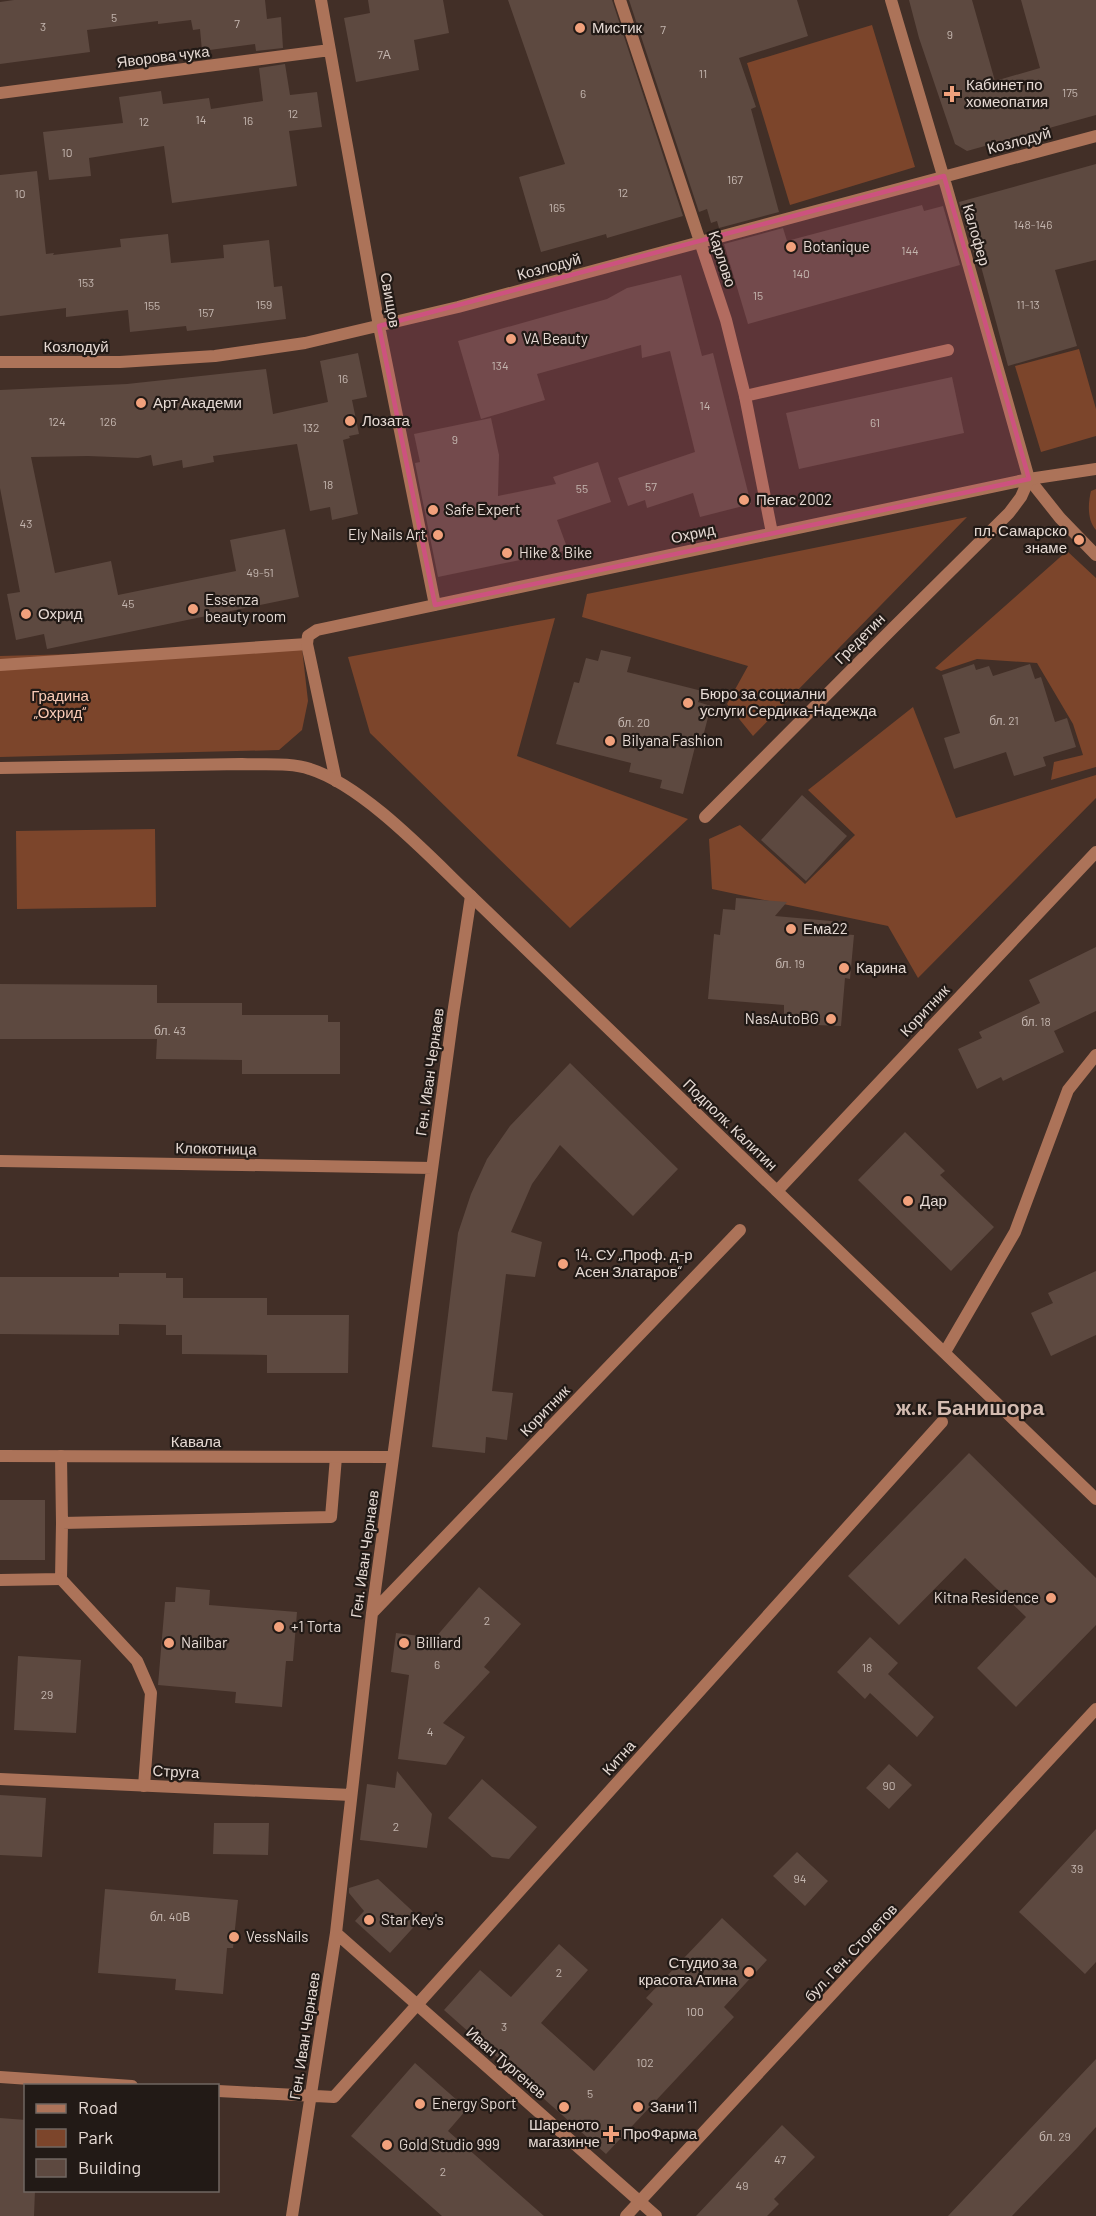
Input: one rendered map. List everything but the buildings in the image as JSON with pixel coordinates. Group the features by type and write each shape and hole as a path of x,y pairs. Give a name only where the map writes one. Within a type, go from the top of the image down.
{"street":[{"name":"Свищов","path":"321,0 379,326 435,605"},
{"name":"Карлово","path":"620,0 726,320 745,396 772,533"},
{"name":"Калофер","path":"891,0 944,176 1029,478"},
{"name":"Яворова чука","path":"0,93 330,50"},
{"name":"Козлодуй","path":"0,362 120,362 215,356 305,343 379,326 701,242 1096,136"},
{"path":"745,396 948,350"},
{"name":"Охрид","path":"306,644 308,636 317,630 1029,478 1096,468"},
{"path":"1029,478 1060,518 1096,555"},
{"name":"Гредетин","path":"705,817 1009,513 1021,497 1029,478"},
{"path":"0,665 306,644 336,781"},
{"path":"0,768 270,765 309,768 336,781"},
{"name":"Подполк. Калитин","path":"336,781 391,821 471,896 1096,1498"},
{"name":"Коритник","path":"777,1191 1096,852"},
{"name":"Ген. Иван Чернаев","path":"292,2216 336,1933 372,1613 471,896"},
{"path":"945,1352 1015,1232 1068,1090 1096,1055"},
{"name":"Клокотница","path":"0,1161 432,1168"},
{"name":"Коритник","path":"372,1613 740,1230"},
{"name":"Китна","path":"219,2091 334,2097 942,1422"},
{"name":"Кавала","path":"0,1456 393,1457"},
{"path":"61,1456 61,1579 137,1661 152,1693 144,1786"},
{"path":"62,1523 331,1517 336,1457"},
{"path":"0,1580 61,1579"},
{"name":"бул. Ген. Столетов","path":"626,2216 1096,1709"},
{"name":"Струга","path":"0,1779 351,1796"},
{"name":"Иван Тургенев","path":"336,1933 656,2216"},
{"path":"0,2078 113,2084"}],"highlighted area":[{"path":"944,176 1029,479 435,605 379,326"}],"green space":[{"path":"872,25 915,167 790,205 747,63"},
{"path":"1079,349 1096,409 1096,436 1041,452 1015,366"},
{"name":"пл. Самарско знаме","path":"1096,489 1096,530 1091,521 1089,506 1091,491"},
{"path":"967,517 753,736 727,704 748,666 582,617 587,594"},
{"path":"1067,551 1096,578 1096,767 1051,780 1054,762 1083,755 1073,724 1037,663 977,659 941,671 935,668"},
{"path":"555,618 517,756 688,819 570,928 370,733 348,657"},
{"name":"Градина „Охрид“","path":"302,648 308,701 302,730 279,750 0,757 0,656"},
{"path":"913,707 956,818 1096,775 1096,798 918,978 888,926 712,889 709,839 740,825 805,884 855,835 808,790"},
{"path":"155,829 156,907 17,909 16,831"}],"place":[{"name":"Мистик","path":"580,28"},
{"name":"Кабинет по хомеопатия","path":"952,94"},
{"name":"Botanique","path":"791,247"},
{"name":"VA Beauty","path":"511,339"},
{"name":"Арт Академи","path":"141,403"},
{"name":"Лозата","path":"350,421"},
{"name":"Пегас 2002","path":"744,500"},
{"name":"Safe Expert","path":"433,510"},
{"name":"Ely Nails Art","path":"438,535"},
{"name":"пл. Самарско знаме","path":"1079,540"},
{"name":"Hike & Bike","path":"507,553"},
{"name":"Essenza beauty room","path":"193,609"},
{"name":"Охрид","path":"26,614"},
{"name":"Бюро за социални услуги Сердика-Надежда","path":"688,703"},
{"name":"Bilyana Fashion","path":"610,741"},
{"name":"Ема22","path":"791,929"},
{"name":"Карина","path":"844,968"},
{"name":"NasAutoBG","path":"831,1019"},
{"name":"Дар","path":"908,1201"},
{"name":"14. СУ „Проф. д-р Асен Златаров“","path":"563,1264"},
{"name":"Kitna Residence","path":"1051,1598"},
{"name":"+1 Torta","path":"279,1627"},
{"name":"Nailbar","path":"169,1643"},
{"name":"Billiard","path":"404,1643"},
{"name":"Star Key's","path":"369,1920"},
{"name":"VessNails","path":"234,1937"},
{"name":"Студио за красота Атина","path":"749,1972"},
{"name":"Energy Sport","path":"420,2104"},
{"name":"Шареното магазинче","path":"564,2107"},
{"name":"Зани 11","path":"638,2107"},
{"name":"ПроФарма","path":"611,2134"},
{"name":"Gold Studio 999","path":"387,2145"}],"district":[{"name":"ж.к. Банишора","path":"970,1408"}]}
